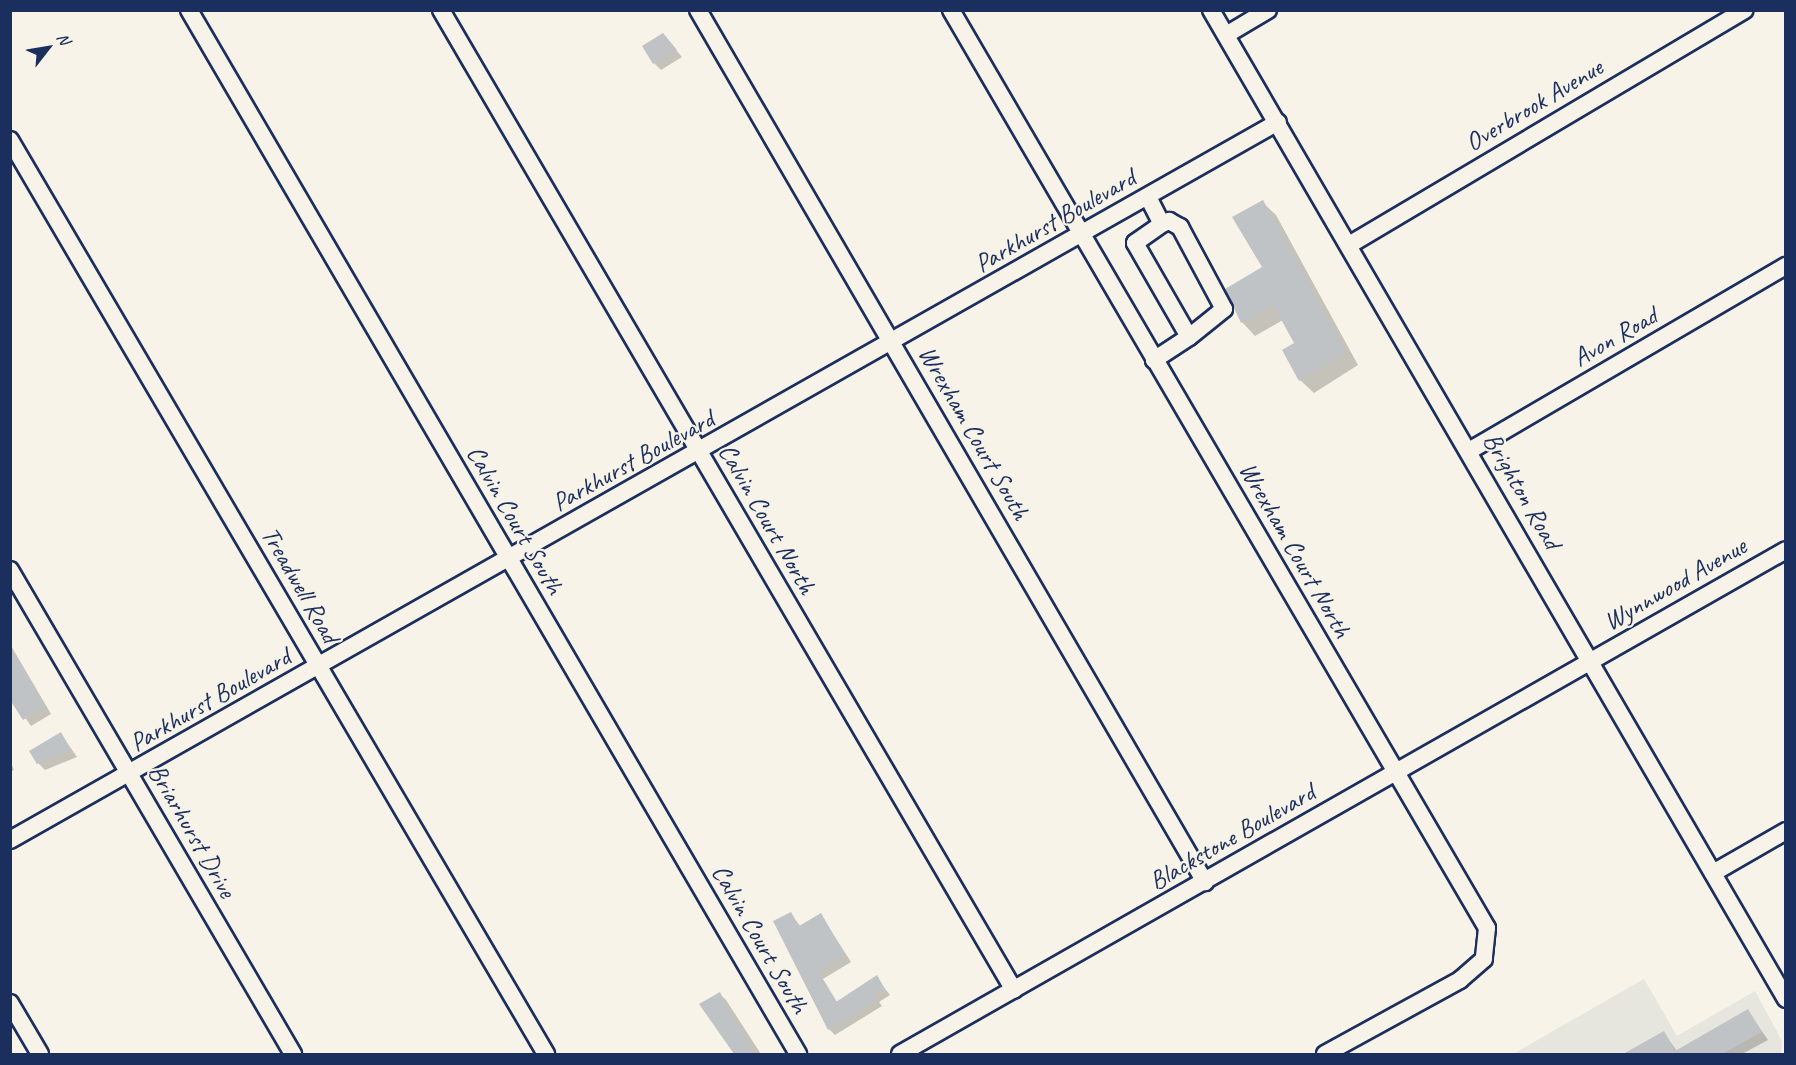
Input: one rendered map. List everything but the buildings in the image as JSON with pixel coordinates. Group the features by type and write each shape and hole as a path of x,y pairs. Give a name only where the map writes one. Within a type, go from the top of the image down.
{"street":[{"name":"Calvin Court South","path":"189,10 798,1054"},
{"name":"Calvin Court North","path":"441,10 1014,990"},
{"name":"Wrexham Court South","path":"698,10 1205,882"},
{"name":"Wrexham Court North","path":"951,10 1487,928 1484,959 1460,980 1325,1054"},
{"name":"Brighton Road","path":"1212,10 1785,999"},
{"path":"1226,35 1268,10"},
{"name":"Overbrook Avenue","path":"1349,245 1745,10"},
{"name":"Parkhurst Boulevard","path":"10,840 130,775 509,561 1278,122"},
{"name":"Treadwell Road","path":"10,140 546,1054"},
{"path":"1148,197 1162,224"},
{"path":"1154,360 1189,337 1224,309 1180,227 1169,221 1135,243 1189,337"},
{"name":"Avon Road","path":"1469,451 1785,266"},
{"name":"Wynnwood Avenue","path":"1590,663 1785,550"},
{"name":"Briarhurst Drive","path":"10,570 293,1054"},
{"name":"Blackstone Boulevard","path":"900,1054 1590,663"},
{"path":"1713,873 1785,831"},
{"path":"10,1003 40,1054"}],"shaded area":[{"path":"1644,979 1677,1036 1755,991 1782,1041 1781,1054 1513,1054"}]}
